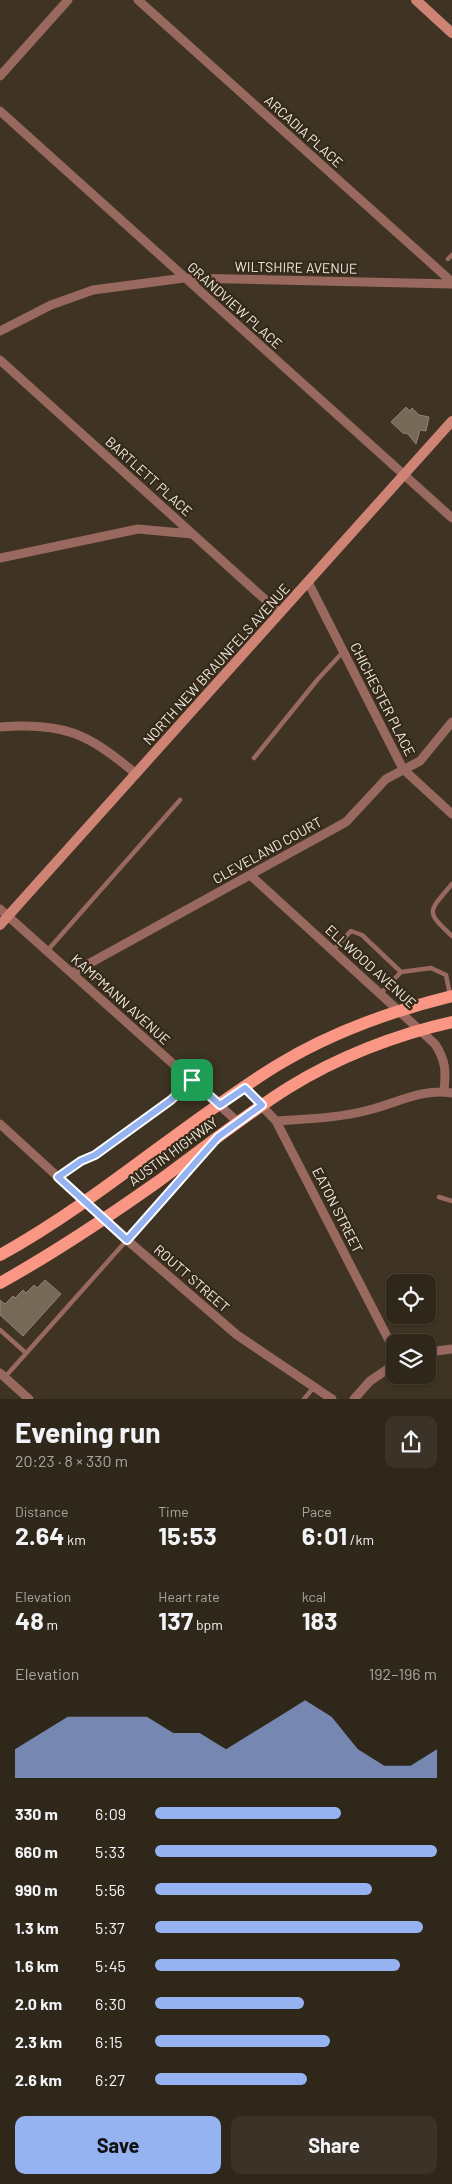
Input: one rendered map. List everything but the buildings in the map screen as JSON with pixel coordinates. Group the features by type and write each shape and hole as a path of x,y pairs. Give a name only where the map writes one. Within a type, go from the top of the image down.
{"main road":[{"name":"AUSTIN HIGHWAY","path":"0,1254 86,1202 277,1066 318,1044 376,1018 451,996"},
{"name":"AUSTIN HIGHWAY","path":"0,1283 41,1260 104,1219 238,1122 290,1087 329,1066 385,1041 421,1029 452,1022"}],"street":[{"path":"0,76 68,0"},
{"name":"ARCADIA PLACE","path":"138,0 452,283"},
{"path":"416,0 452,33"},
{"name":"GRANDVIEW PLACE","path":"0,111 452,518"},
{"name":"WILTSHIRE AVENUE","path":"0,331 51,305 93,290 184,278 452,283"},
{"name":"BARTLETT PLACE","path":"0,360 280,613"},
{"name":"NORTH NEW BRAUNFELS AVENUE","path":"0,925 452,421"},
{"path":"0,558 138,529 192,534"},
{"name":"CHICHESTER PLACE","path":"308,582 403,769 452,814"},
{"name":"CLEVELAND COURT","path":"72,973 346,822 386,779 420,761 452,722"},
{"path":"0,726 53,727 74,732 115,756 136,774"},
{"name":"ELLWOOD AVENUE","path":"250,875 421,1029 435,1044 443,1057 448,1092"},
{"name":"KAMPMANN AVENUE","path":"0,909 238,1122"},
{"name":"EATON STREET","path":"245,1088 276,1121 386,1335"},
{"path":"276,1121 346,1115 370,1110 415,1094 448,1092"},
{"name":"ROUTT STREET","path":"0,1124 127,1240 236,1335 332,1399"},
{"path":"127,1240 218,1137"},
{"path":"436,1351 452,1349"},
{"path":"360,1397 370,1381 386,1370"},
{"path":"2,1378 29,1399"}],"lane":[{"path":"254,758 318,679 343,652"},
{"path":"47,951 180,800"},
{"path":"452,884 432,907 433,918 452,936"},
{"path":"333,950 351,931 362,935 401,972"},
{"path":"381,993 401,972 431,968 446,975 451,996"},
{"path":"58,1177 81,1161 95,1155 171,1100 192,1080"},
{"path":"440,1197 452,1201"},
{"path":"2,1378 127,1240"},
{"path":"0,1330 26,1353"},
{"path":"304,1399 314,1387"}],"route":[{"path":"192,1080 220,1105 245,1088 262,1105 218,1137 127,1240 58,1177 81,1161 95,1155 171,1100 192,1080"}]}
